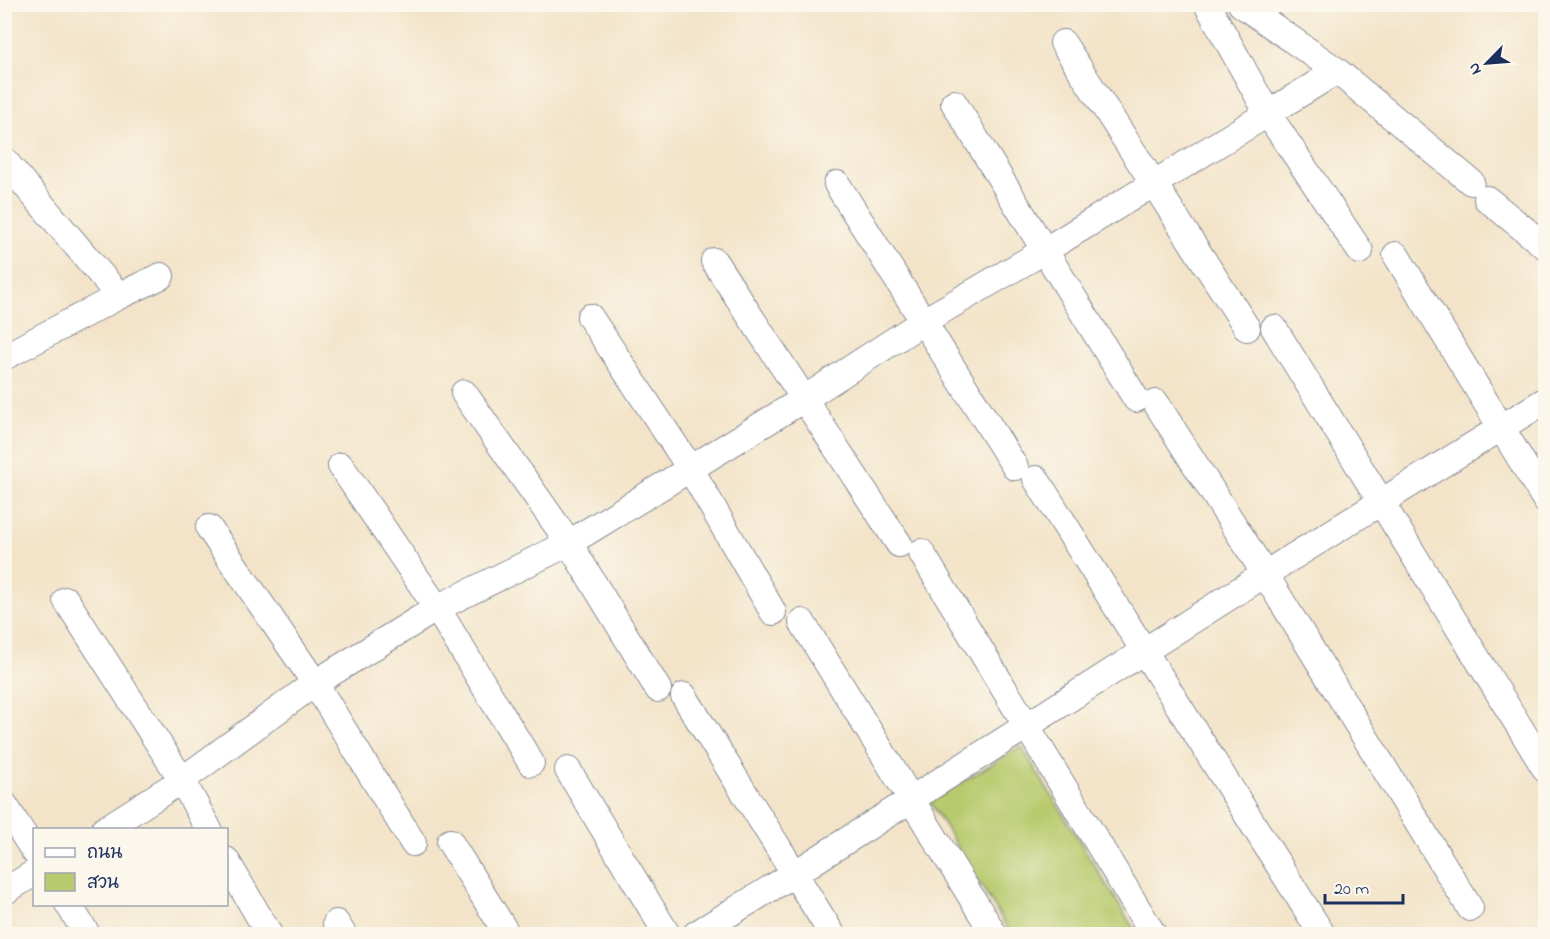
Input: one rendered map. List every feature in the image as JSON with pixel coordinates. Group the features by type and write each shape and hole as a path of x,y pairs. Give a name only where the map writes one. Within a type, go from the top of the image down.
{"street":[{"path":"1207,4 1268,114 1360,251"},
{"path":"1241,4 1337,71 1545,247"},
{"path":"1063,43 1247,328"},
{"path":"107,828 182,780 315,683 437,608 569,543 804,399 924,321 1044,251 1337,71"},
{"path":"954,103 1044,251 1265,574 1470,908"},
{"path":"4,160 119,296"},
{"path":"837,184 924,321 1145,651 1322,934"},
{"path":"1396,255 1545,501"},
{"path":"714,261 804,399 910,548 1025,725 1153,934"},
{"path":"4,357 161,276"},
{"path":"590,317 690,468 774,612"},
{"path":"1274,328 1545,770"},
{"path":"464,393 569,543 658,689"},
{"path":"696,934 1545,400"},
{"path":"341,466 437,608 531,763"},
{"path":"209,528 315,683 413,843"},
{"path":"66,600 182,780 208,828"},
{"path":"802,622 994,934"},
{"path":"684,696 832,934"},
{"path":"568,770 667,934"},
{"path":"4,804 33,849"},
{"path":"450,842 507,934"},
{"path":"228,864 267,932"},
{"path":"4,892 33,874"},
{"path":"69,906 87,934"}],"green space":[{"path":"1021,746 1137,934 1011,934 930,802"}]}
